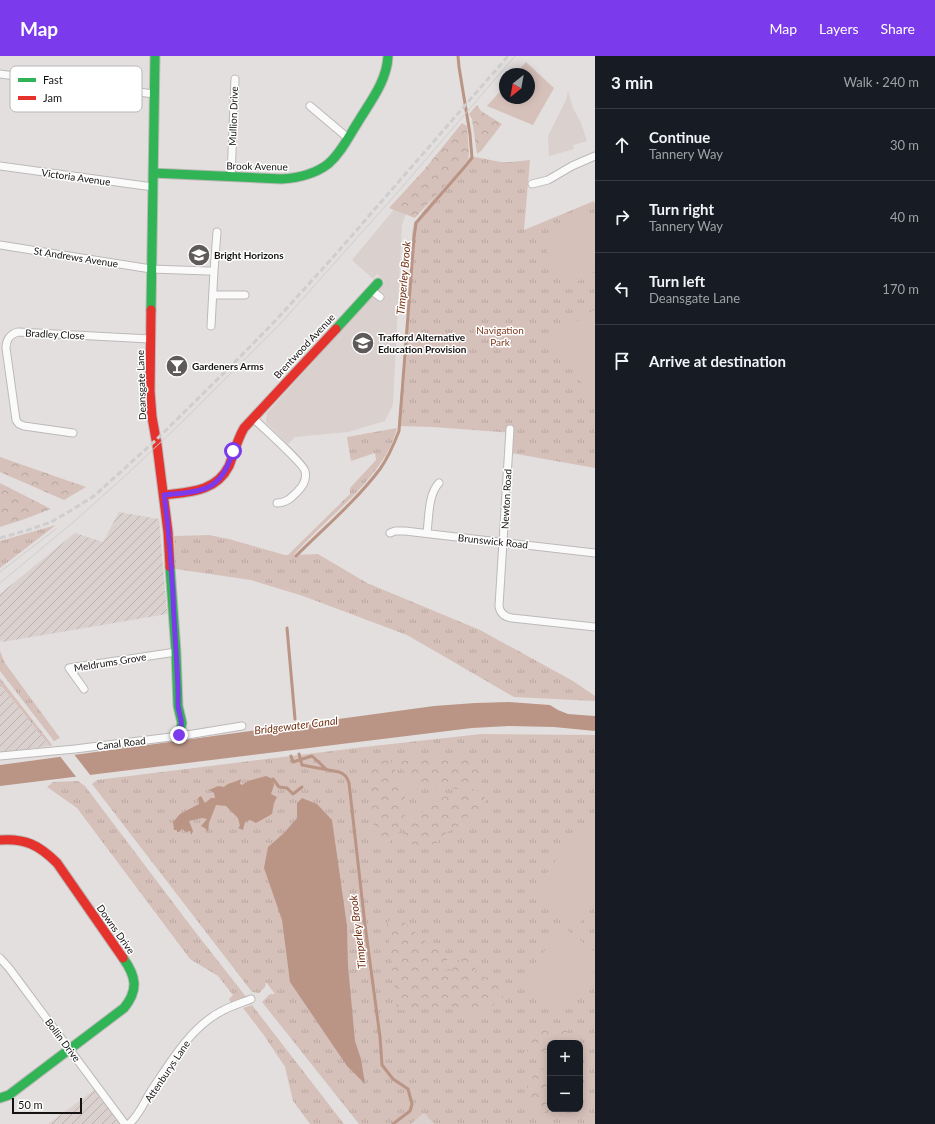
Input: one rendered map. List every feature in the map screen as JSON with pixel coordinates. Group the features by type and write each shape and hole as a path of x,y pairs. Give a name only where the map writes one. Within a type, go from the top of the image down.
{"street":[{"name":"Deansgate Lane","path":"155,56 150,339 151,406 168,532 178,706 182,723 179,735"},
{"name":"Brook Avenue","path":"153,174 290,179 318,170 328,164 348,138 381,82 387,65 388,56"},
{"path":"0,74 10,75"},
{"name":"Mullion Drive","path":"231,177 235,79"},
{"path":"142,92 154,94"},
{"path":"310,106 348,138"},
{"path":"532,184 548,180 572,166 595,156"},
{"name":"Victoria Avenue","path":"0,166 153,187"},
{"path":"211,326 217,232"},
{"name":"St Andrews Avenue","path":"0,245 151,269 214,271"},
{"name":"Brentwood Avenue","path":"164,495 201,490 212,486 227,470 237,442 244,428 375,286 380,297"},
{"path":"212,295 245,295"},
{"name":"Bradley Close","path":"73,433 24,426 19,424 16,420 6,348 8,338 14,333 18,332 150,339"},
{"path":"253,418 300,463 305,471 305,479 301,488 288,501 282,503 277,502"},
{"name":"Newton Road","path":"510,429 499,606 500,610 503,615 514,619 595,627"},
{"path":"427,534 432,494 435,487 439,483"},
{"name":"Brunswick Road","path":"390,533 399,531 595,553"},
{"name":"Meldrums Grove","path":"84,689 69,668 176,652"},
{"name":"Canal Road","path":"0,756 75,749 187,735 242,726"},
{"name":"Downs Drive","path":"0,840 20,840 43,849 49,854 57,863 127,963 134,976 135,987 129,1002 124,1008 9,1095 4,1098 0,1098"},
{"name":"Bollin Drive","path":"0,958 125,1124"},
{"name":"Attenburys Lane","path":"129,1124 140,1113 153,1089 189,1038 211,1018 222,1011 251,999"}],"shaded area":[{"path":"568,91 573,108 581,123 587,141 573,145 574,149 549,156 548,136 566,100"},
{"name":"Trafford Alternative Education Provision","path":"406,195 411,198 402,225 393,404 385,421 348,432 295,437 288,444 266,423 267,413 385,282 377,274 373,279 352,260"},
{"path":"119,512 159,519 167,614 2,642 0,640 0,594 75,533 103,542"},
{"path":"0,684 50,746 0,753"},
{"path":"97,1088 120,1124 48,1124"},
{"path":"424,1113 434,1124 411,1124"}],"green space":[{"path":"526,62 532,68 520,68"},
{"path":"535,70 554,88 533,125 487,106 499,93 499,104 535,104"},
{"path":"477,105 481,111 502,124 477,154 472,119 469,114"},
{"path":"462,123 467,126 469,153 468,160 415,218 389,208 424,170"},
{"name":"Navigation Park","path":"470,156 501,162 530,160 524,230 594,201 595,468 511,453 512,433 398,426 414,223 438,192 466,163"},
{"path":"587,215 595,228 595,271 568,287 541,241"},
{"path":"595,309 595,401 551,340"},
{"path":"499,327 505,334 494,344 488,338"},
{"path":"397,428 390,446 380,464 368,480 294,555 318,554 367,583 480,630 573,681 595,696 595,701 514,697 407,635 303,596 251,580 175,569 174,536 209,535 288,555 350,494 350,488 376,460 375,453 351,461 347,437"},
{"path":"0,457 86,487 64,500 0,472"},
{"path":"0,483 51,509 0,527"},
{"path":"56,525 0,568 0,541"},
{"path":"0,651 5,663 60,738 54,741 0,671"},
{"path":"0,678 52,745 50,746 0,684"},
{"path":"481,734 595,735 595,1124 434,1124 424,1113 411,1124 359,1124 262,1002 270,994 275,994 266,982 265,987 259,993 252,992 92,784 97,780"},
{"path":"444,755 458,757 464,755 472,760 482,777 482,787 465,784 462,790 443,788 440,783 437,788 424,787 418,789 409,781 400,762 418,757 423,758"},
{"path":"390,759 405,792 405,813 399,832 388,844 375,840 369,777 371,771 368,771 372,766"},
{"path":"78,781 85,786 247,998 231,1004 229,999 233,995 218,976 190,959 77,808 47,787 53,782"},
{"path":"462,790 479,790 486,799 484,805 481,806 481,812 468,815 467,822 449,831 440,838 439,835 435,837 439,842 428,846 409,844 409,836 403,835 409,816 416,812 419,814 423,813 422,811 426,804 448,795 460,793"},
{"path":"589,817 595,821 595,903 575,929 530,895"},
{"path":"393,918 401,919 427,943 450,955 444,964 444,971 451,971 460,960 466,956 476,961 475,979 479,974 495,981 500,986 503,997 488,1008 470,1016 467,1008 457,1011 448,1003 441,1008 397,1010 387,923"},
{"path":"563,927 595,952 595,970 559,1016 518,985"},
{"path":"252,1005 344,1124 310,1124 293,1101 285,1067 263,1034 243,1008"},
{"path":"546,1023 547,1029 558,1029 559,1033 570,1027 564,1038 565,1040 547,1040 547,1051 537,1056 527,1051 530,1044 527,1041 529,1039 526,1035 531,1034 532,1028"},
{"path":"535,1064 537,1067 541,1064 542,1068 547,1068 547,1109 542,1116 537,1107 531,1110 528,1099 531,1092 527,1089 528,1080 532,1079"}],"water":[{"name":"Bridgewater Canal","path":"509,702 550,705 568,714 595,716 595,731 554,727 509,726 472,728 0,786 0,765 434,706"},
{"path":"266,776 273,779 274,785 271,794 277,797 272,814 256,823 250,820 245,822 243,830 238,828 240,826 238,818 226,806 216,805 209,823 208,832 201,826 207,819 202,818 189,821 193,831 191,835 190,831 186,832 182,829 177,832 177,830 174,830 173,822 180,814 199,804 198,798 201,796 205,803 211,798 215,798 214,793 209,790 218,786 224,787 241,779 240,784 242,785 248,781"},
{"path":"302,798 317,804 332,820 347,926 348,966 355,1041 361,1059 365,1084 347,1066 290,982 282,920 264,868 268,847 284,833 297,818 297,803"}],"pier":[{"path":"73,753 91,776 77,778 59,755"}],"waterway":[{"name":"Timperley Brook","path":"296,556 371,481 386,460 399,431 416,223 472,158 470,134 458,56"},
{"name":"Timperley Brook","path":"287,628 295,719"},
{"name":"Timperley Brook","path":"299,754 302,765 339,772 346,776 349,783 365,925 380,1037 382,1065 393,1079 408,1089 412,1104 410,1111 393,1124"},
{"path":"291,756 293,762 312,756 326,769"},
{"path":"273,779 279,787 287,788 293,794 302,787"}],"tram line":[{"path":"0,583 77,519 126,475 182,422 281,323 397,193 515,56"},
{"path":"0,572 56,529"}],"railway":[{"path":"0,538 51,522 94,496 156,440 277,319 335,255 508,56"}],"traffic: fast":[{"path":"151,310 155,56"},
{"path":"153,173 282,179 294,178 312,173 328,164 337,155 373,99 385,74 388,56"},
{"path":"336,329 378,283"},
{"path":"170,567 178,706 182,723 179,735"},
{"path":"0,1098 9,1095 124,1008 132,995 134,983 131,971 123,958"}],"traffic: jam":[{"path":"151,310 150,391 152,417 168,532 170,567"},
{"path":"164,495 201,489 209,486 224,475 244,428 336,329"},
{"path":"0,840 17,840 31,844 38,847 57,863 123,958"}],"place":[{"name":"Bright Horizons","path":"199,255"},
{"name":"Trafford Alternative Education Provision","path":"363,343"},
{"name":"Gardeners Arms","path":"177,366"}],"route":[{"path":"179,735 182,723 178,706 167,516 164,495 201,490 212,486 227,470 233,451"}]}
